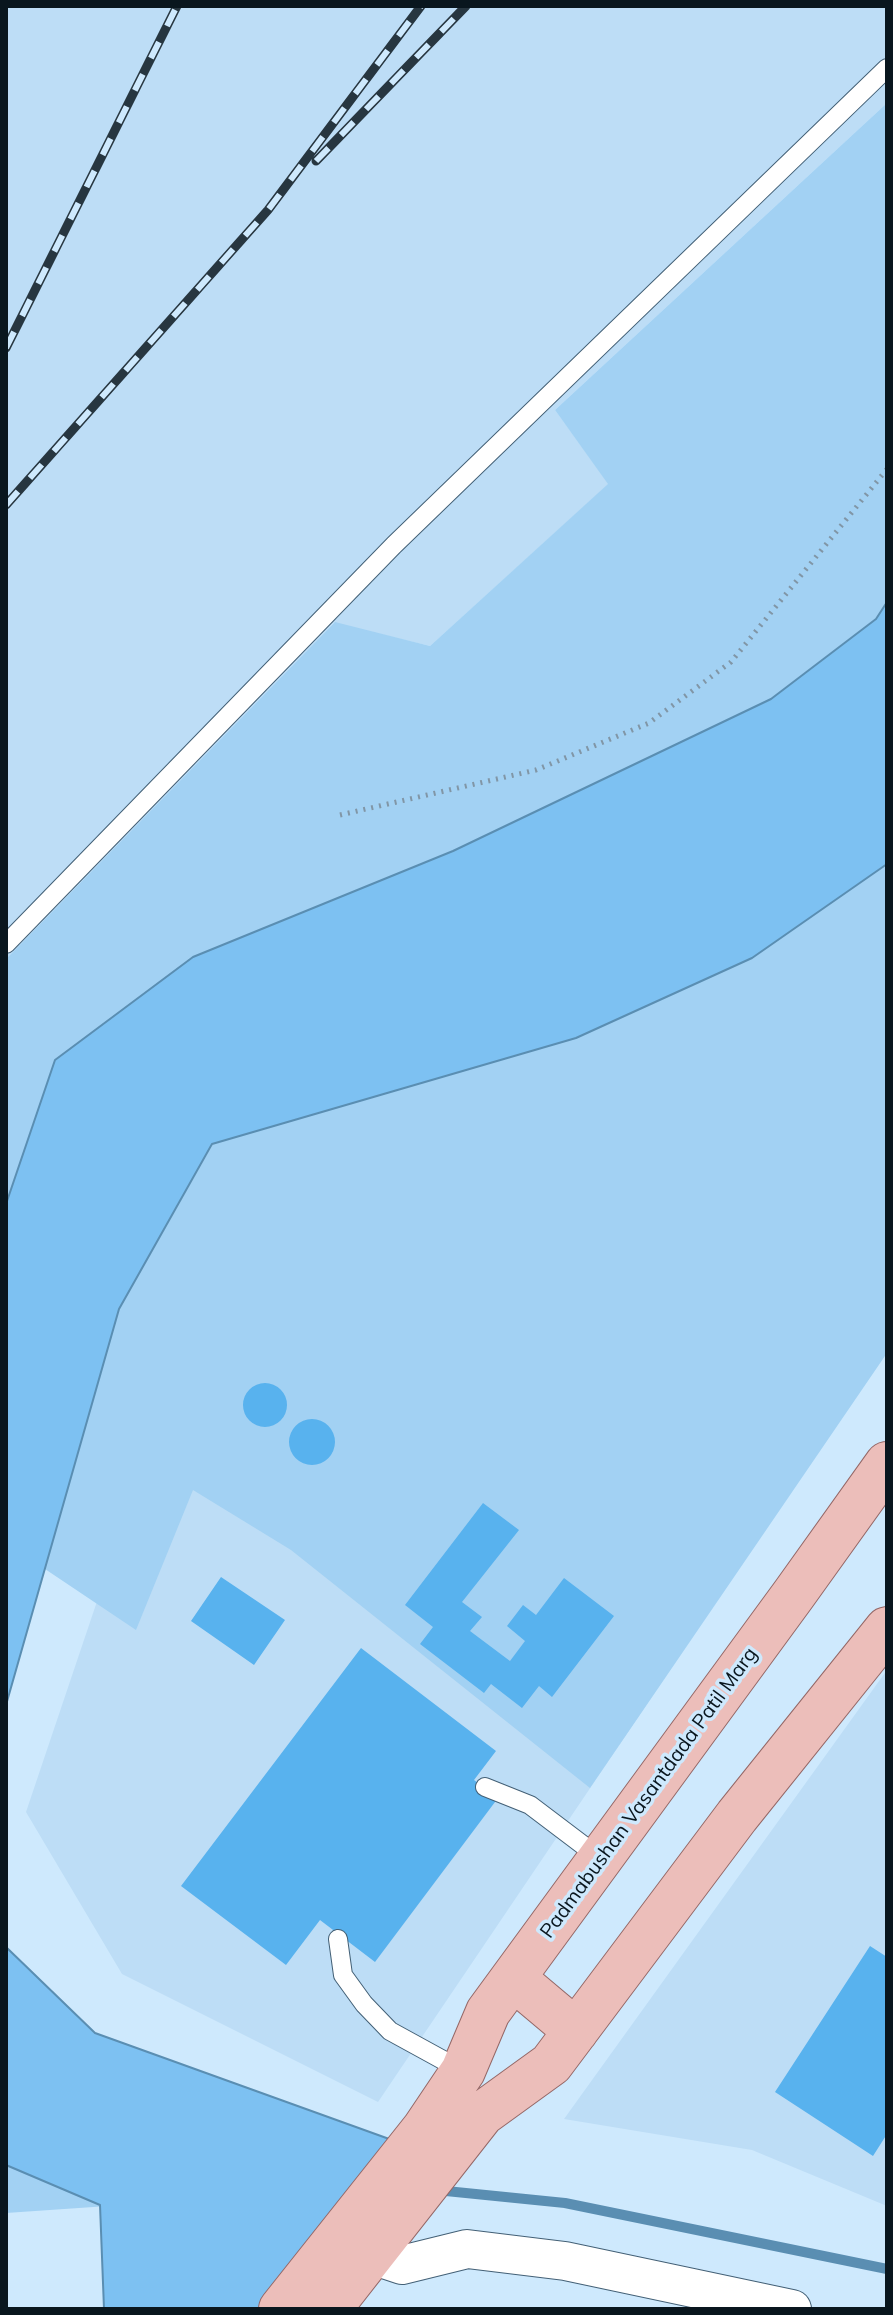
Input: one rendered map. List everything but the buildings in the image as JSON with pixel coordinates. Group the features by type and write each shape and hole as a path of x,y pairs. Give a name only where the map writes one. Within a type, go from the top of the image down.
{"main road":[{"name":"Padmabushan Vasantdada Patil Marg","path":"438,2141 488,2012 887,1464"},
{"path":"299,2306 378,2226 438,2141 482,2114 551,2064 737,1816 887,1629"},
{"path":"513,1978 576,2031"}],"street":[{"path":"378,2226 402,2265 467,2249 565,2261 792,2309"}],"lane":[{"path":"6,944 394,545 887,68"},
{"path":"485,1787 530,1805 601,1859"},
{"path":"338,1939 343,1975 364,2004 390,2031 463,2071"}],"path":[{"path":"340,815 536,770 649,723 731,662 887,469"}],"shaded area":[{"path":"6,6 887,6 887,103 555,410 609,484 430,646 334,623 6,959"},
{"path":"887,103 887,603 876,619 771,699 453,851 199,955 55,1060 6,1204 6,959 335,622 430,646 608,484 555,410"},
{"path":"887,602 887,864 752,958 576,1038 212,1144 119,1309 6,1705 6,1204 55,1060 193,957 453,851 771,699 876,619"},
{"path":"887,864 887,1353 590,1788 291,1550 193,1490 136,1630 45,1569 119,1309 213,1144 576,1038 752,958"},
{"path":"234,1195 797,1482 378,2102 122,1974 26,1812"},
{"path":"887,1670 887,2206 752,2150 564,2119"},
{"path":"6,1947 95,2033 392,2140 259,2309 104,2309 100,2205 6,2165"},
{"path":"6,2165 108,2206 6,2213"}],"waterway":[{"path":"436,2190 565,2203 887,2269"}],"railway":[{"path":"6,348 177,6"},
{"path":"6,505 268,210 421,6"},
{"path":"316,161 466,6"}]}
